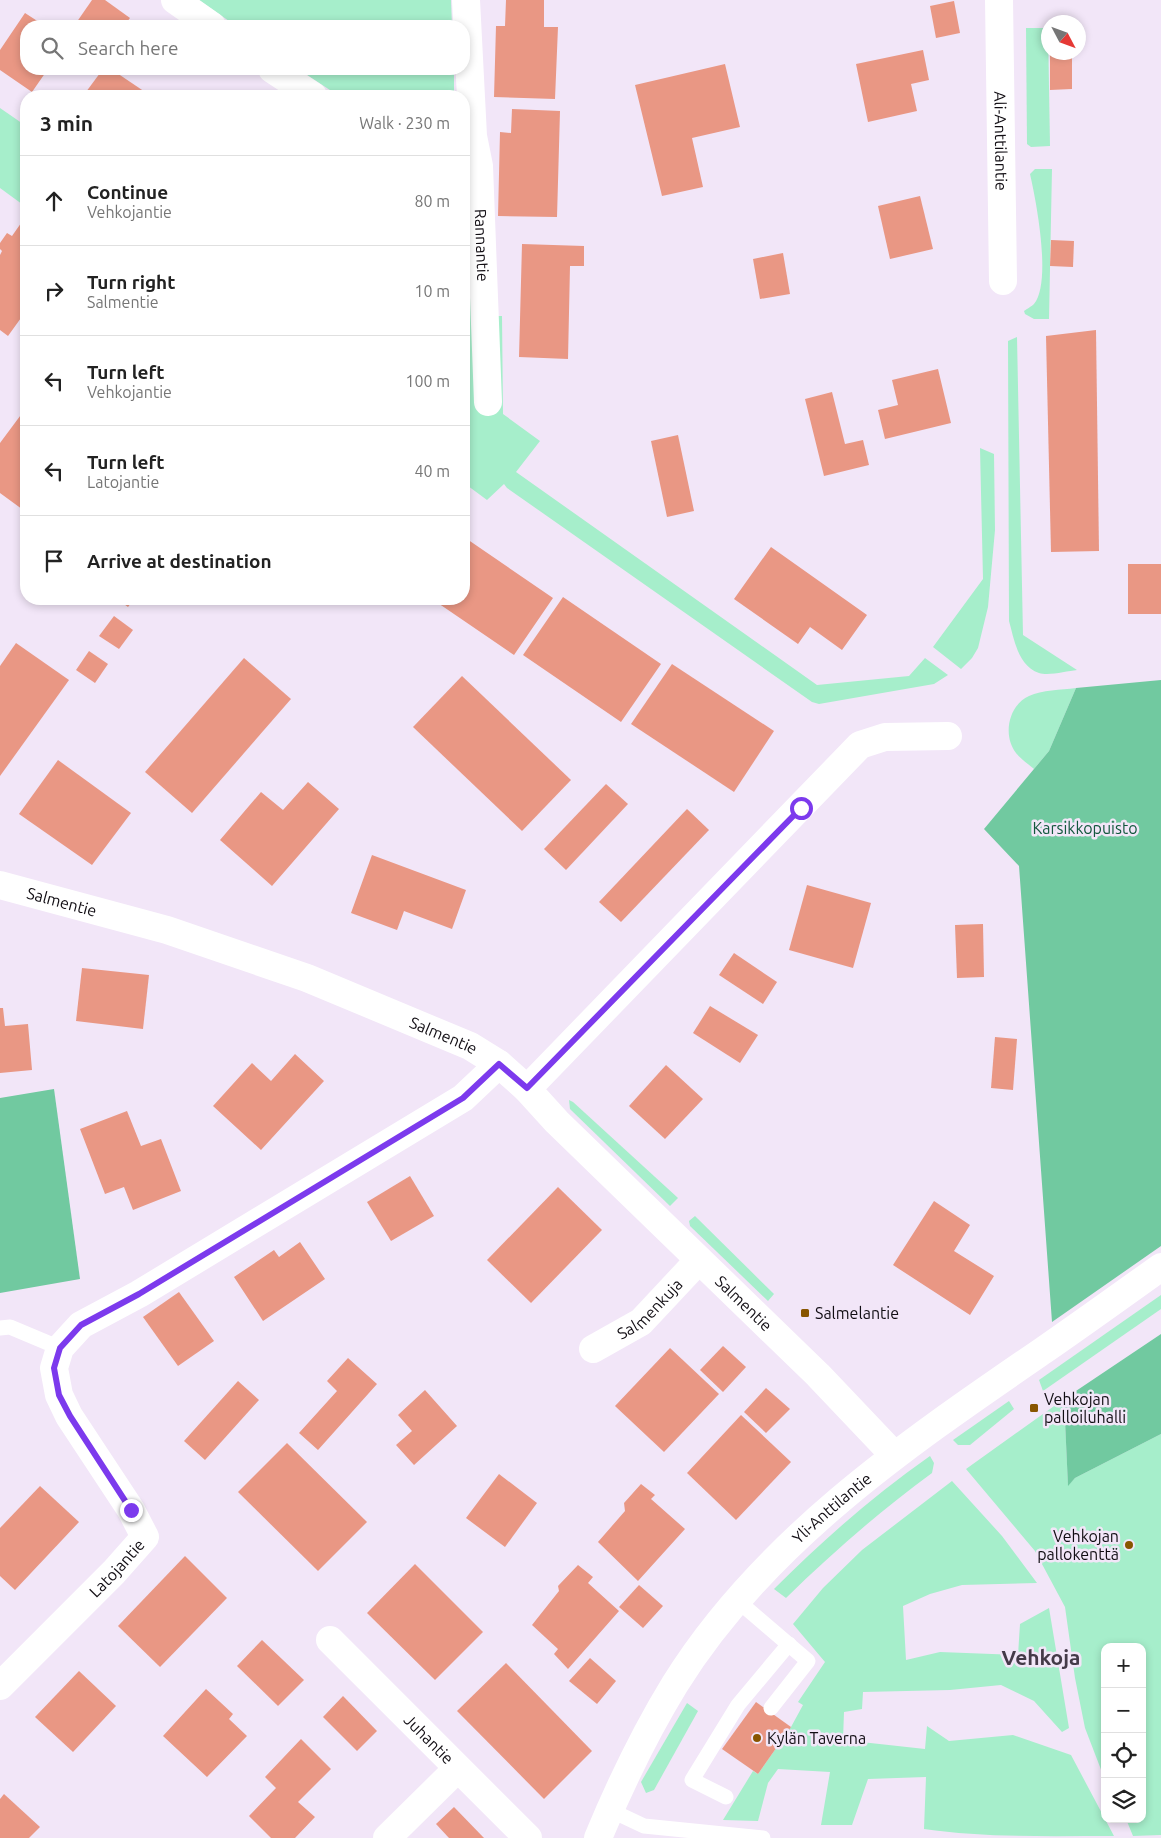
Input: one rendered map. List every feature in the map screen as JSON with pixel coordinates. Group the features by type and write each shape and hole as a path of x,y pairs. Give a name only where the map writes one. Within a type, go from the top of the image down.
{"street":[{"path":"175,0 203,20"},
{"name":"Rannantie","path":"466,0 466,20"},
{"name":"Ali-Anttilantie","path":"999,0 1003,281"},
{"path":"281,75 304,90"},
{"name":"Rannantie","path":"467,75 467,90"},
{"name":"Rannantie","path":"470,141 479,166 488,402"},
{"path":"527,1088 860,745 885,737 948,736"},
{"name":"Salmentie","path":"0,885 167,930 307,978 470,1046 499,1064 527,1088 557,1122 818,1375 894,1455"},
{"path":"60,1348 81,1325 139,1294 463,1098 499,1064"},
{"name":"Salmenkuja","path":"593,1349 641,1322 699,1260"},
{"name":"Yli-Anttilantie","path":"598,1838 635,1756 676,1683 738,1601 783,1552 894,1455 1161,1267"},
{"name":"Latojantie","path":"0,1686 114,1572 145,1537 131,1510 70,1416 59,1395 54,1368 60,1348"},
{"name":"Juhantie","path":"330,1640 528,1838"},
{"path":"387,1838 457,1769"}],"lane":[{"path":"0,1328 10,1326 60,1348"},
{"path":"738,1601 808,1662 771,1708"},
{"path":"726,1797 692,1780 738,1705 789,1644"},
{"path":"610,1810 644,1826 763,1838"}],"green space":[{"path":"199,0 451,0 452,20 227,20"},
{"path":"1026,28 1041,28 1041,60 1049,60 1050,146 1031,147 1027,144"},
{"path":"307,75 454,75 454,90 330,90"},
{"path":"0,108 20,122 20,203 0,188"},
{"path":"1035,169 1052,169 1049,319 1034,319 1025,314 1024,311 1034,304 1039,293 1042,278 1039,221 1030,174"},
{"path":"470,291 494,291 496,316 502,316 503,414 540,441 516,472 817,685 909,676 925,658 948,675 934,684 819,704 812,702 507,488 504,484 487,500 470,487"},
{"path":"1017,337 1023,635 1077,670 1053,674 1039,673 1026,664 1015,644 1009,621 1008,341"},
{"path":"980,448 994,454 995,530 988,607 978,648 972,658 961,669 933,647 983,579"},
{"name":"Karsikkopuisto","path":"1161,680 1161,1246 1052,1322 1019,866 984,829 1049,751 1076,688"},
{"path":"1076,688 1049,751 1034,769 1016,753 1012,746 1009,738 1009,729 1012,713 1022,700 1034,694"},
{"path":"54,1089 80,1279 0,1293 0,1098"},
{"path":"569,1100 678,1198 670,1206 570,1109"},
{"path":"695,1216 774,1294 768,1301 690,1226 689,1221"},
{"path":"1161,1295 1161,1309 1043,1391 1039,1380"},
{"path":"1161,1334 1161,1434 1075,1478 1068,1486 1064,1399"},
{"path":"1064,1399 1068,1485 1075,1478 1161,1434 1161,1835 1133,1836 1128,1823 1146,1823 1146,1643 1101,1643 1101,1770 1085,1728 1075,1678 1065,1607 1035,1551 966,1469"},
{"path":"1009,1401 1014,1409 970,1445 958,1445 953,1440"},
{"path":"930,1456 934,1463 932,1473 857,1533 786,1598 774,1589 849,1519"},
{"path":"952,1481 1002,1536 1037,1583 962,1585 930,1594 903,1606 906,1660 940,1652 1018,1655 1020,1624 1049,1608 1069,1728 1062,1732 1034,1701 1001,1685 950,1690 863,1692 862,1709 844,1712 843,1740 925,1749 927,1726 949,1741 1013,1735 1071,1755 1101,1812 1101,1823 1107,1823 1114,1836 995,1835 924,1829 926,1777 868,1779 852,1825 821,1825 830,1772 778,1769 768,1783 758,1821 723,1820 753,1771 758,1774 791,1727 803,1705 798,1702 825,1662 793,1624 823,1588 862,1550"},
{"path":"687,1703 698,1711 654,1790 646,1793 641,1782"}],"building":[{"path":"92,0 105,0 130,18 128,20 78,20"},
{"path":"506,0 544,0 544,27 558,27 555,99 494,97 496,26 505,26"},
{"path":"954,1 960,33 936,38 930,6"},
{"path":"25,13 36,20 20,20"},
{"path":"20,20 20,75 44,75 33,90 29,90 0,70 0,50"},
{"path":"923,50 929,80 911,84 917,111 868,122 856,64"},
{"path":"1050,60 1072,60 1072,89 1050,90"},
{"path":"725,64 740,127 692,138 703,187 662,196 635,85"},
{"path":"99,75 120,75 142,90 87,90"},
{"path":"512,109 560,111 557,217 498,216 500,132 511,133"},
{"path":"920,196 933,249 890,259 878,206"},
{"path":"20,225 20,319 8,336 0,330 0,255 2,251 0,243 7,233 12,236"},
{"path":"1051,240 1074,241 1073,267 1050,266"},
{"path":"522,244 584,246 584,266 570,266 568,359 519,357"},
{"path":"783,253 790,294 760,299 753,259"},
{"path":"1096,330 1099,551 1051,552 1046,336"},
{"path":"938,369 951,423 885,439 878,410 898,405 892,380"},
{"path":"832,392 845,444 863,440 869,465 824,476 805,399"},
{"path":"20,416 20,508 0,493 0,443"},
{"path":"678,435 694,511 667,517 651,441"},
{"path":"470,541 553,598 514,655 441,605 470,605"},
{"path":"771,547 867,615 842,650 810,627 798,644 734,599"},
{"path":"1128,564 1161,564 1161,614 1128,614"},
{"path":"563,597 661,664 621,722 523,655"},
{"path":"114,616 133,630 119,649 99,636"},
{"path":"16,643 69,680 0,776 0,666"},
{"path":"89,651 108,664 95,683 76,670"},
{"path":"244,658 291,699 192,813 145,772"},
{"path":"672,664 774,731 734,792 631,724"},
{"path":"462,676 571,780 522,831 413,727"},
{"path":"58,760 131,813 92,865 19,814"},
{"path":"308,782 339,809 272,886 220,840 261,792 283,810"},
{"path":"606,784 628,804 566,870 544,849"},
{"path":"687,809 709,830 621,922 599,902"},
{"path":"372,855 466,890 452,929 404,911 397,930 351,913"},
{"path":"807,885 871,903 853,968 789,950"},
{"path":"983,924 984,977 957,978 955,925"},
{"path":"734,953 777,982 763,1004 719,975"},
{"path":"82,968 149,975 143,1029 76,1021"},
{"path":"710,1006 758,1035 740,1063 693,1033"},
{"path":"0,1008 3,1008 5,1026 28,1024 32,1070 0,1073"},
{"path":"995,1037 1017,1039 1013,1090 991,1088"},
{"path":"295,1054 324,1081 261,1150 213,1106 252,1063 271,1081"},
{"path":"666,1065 703,1099 665,1139 629,1106"},
{"path":"127,1111 141,1146 161,1139 181,1191 133,1210 124,1187 105,1194 80,1129"},
{"path":"410,1176 434,1216 391,1241 367,1202"},
{"path":"558,1187 602,1230 531,1303 487,1260"},
{"path":"934,1201 970,1225 954,1251 994,1276 970,1315 893,1265"},
{"path":"300,1242 325,1279 263,1321 234,1277 274,1250 279,1257"},
{"path":"179,1292 214,1341 178,1366 143,1317"},
{"path":"723,1346 746,1367 723,1392 700,1370"},
{"path":"670,1348 719,1394 664,1452 615,1406"},
{"path":"348,1358 377,1384 318,1450 299,1433 337,1391 327,1381"},
{"path":"238,1381 259,1400 205,1460 184,1441"},
{"path":"766,1388 790,1409 766,1433 744,1412"},
{"path":"425,1390 457,1426 414,1465 396,1445 412,1431 398,1415"},
{"path":"741,1415 791,1462 736,1520 687,1473"},
{"path":"287,1443 367,1522 318,1571 238,1492"},
{"path":"499,1474 537,1503 505,1547 466,1518"},
{"path":"641,1484 655,1495 651,1499 685,1529 638,1581 598,1542 625,1511 624,1503"},
{"path":"40,1486 79,1522 15,1590 0,1576 0,1528"},
{"path":"185,1556 227,1598 160,1667 118,1626"},
{"path":"415,1564 483,1632 435,1680 367,1613"},
{"path":"578,1565 593,1577 588,1583 619,1611 568,1669 554,1654 558,1649 532,1625 559,1591 558,1586"},
{"path":"639,1585 663,1606 643,1628 619,1607"},
{"path":"262,1640 304,1680 278,1706 237,1666"},
{"path":"590,1658 616,1681 597,1704 569,1681"},
{"path":"506,1663 592,1751 544,1799 457,1711"},
{"path":"79,1671 116,1706 73,1752 35,1717"},
{"path":"206,1689 233,1714 229,1719 247,1736 207,1777 163,1736"},
{"path":"343,1696 377,1731 357,1751 323,1717"},
{"name":"Kylän Taverna","path":"756,1702 791,1727 758,1774 722,1749"},
{"path":"301,1739 331,1769 298,1802 315,1817 295,1838 271,1838 249,1816 276,1788 265,1777"},
{"path":"4,1794 40,1827 29,1838 0,1838 0,1799"},
{"path":"454,1807 484,1838 449,1838 436,1824"}],"place":[{"name":"Salmelantie","path":"805,1313"},
{"name":"Vehkojan palloiluhalli","path":"1034,1408"},
{"name":"Vehkojan pallokenttä","path":"1129,1545"},
{"name":"Kylän Taverna","path":"757,1738"}],"district":[{"name":"Vehkoja","path":"1041,1658"}],"route":[{"path":"131,1510 70,1416 59,1395 54,1368 60,1348 81,1325 139,1294 463,1098 499,1064 527,1088 801,808"}]}
